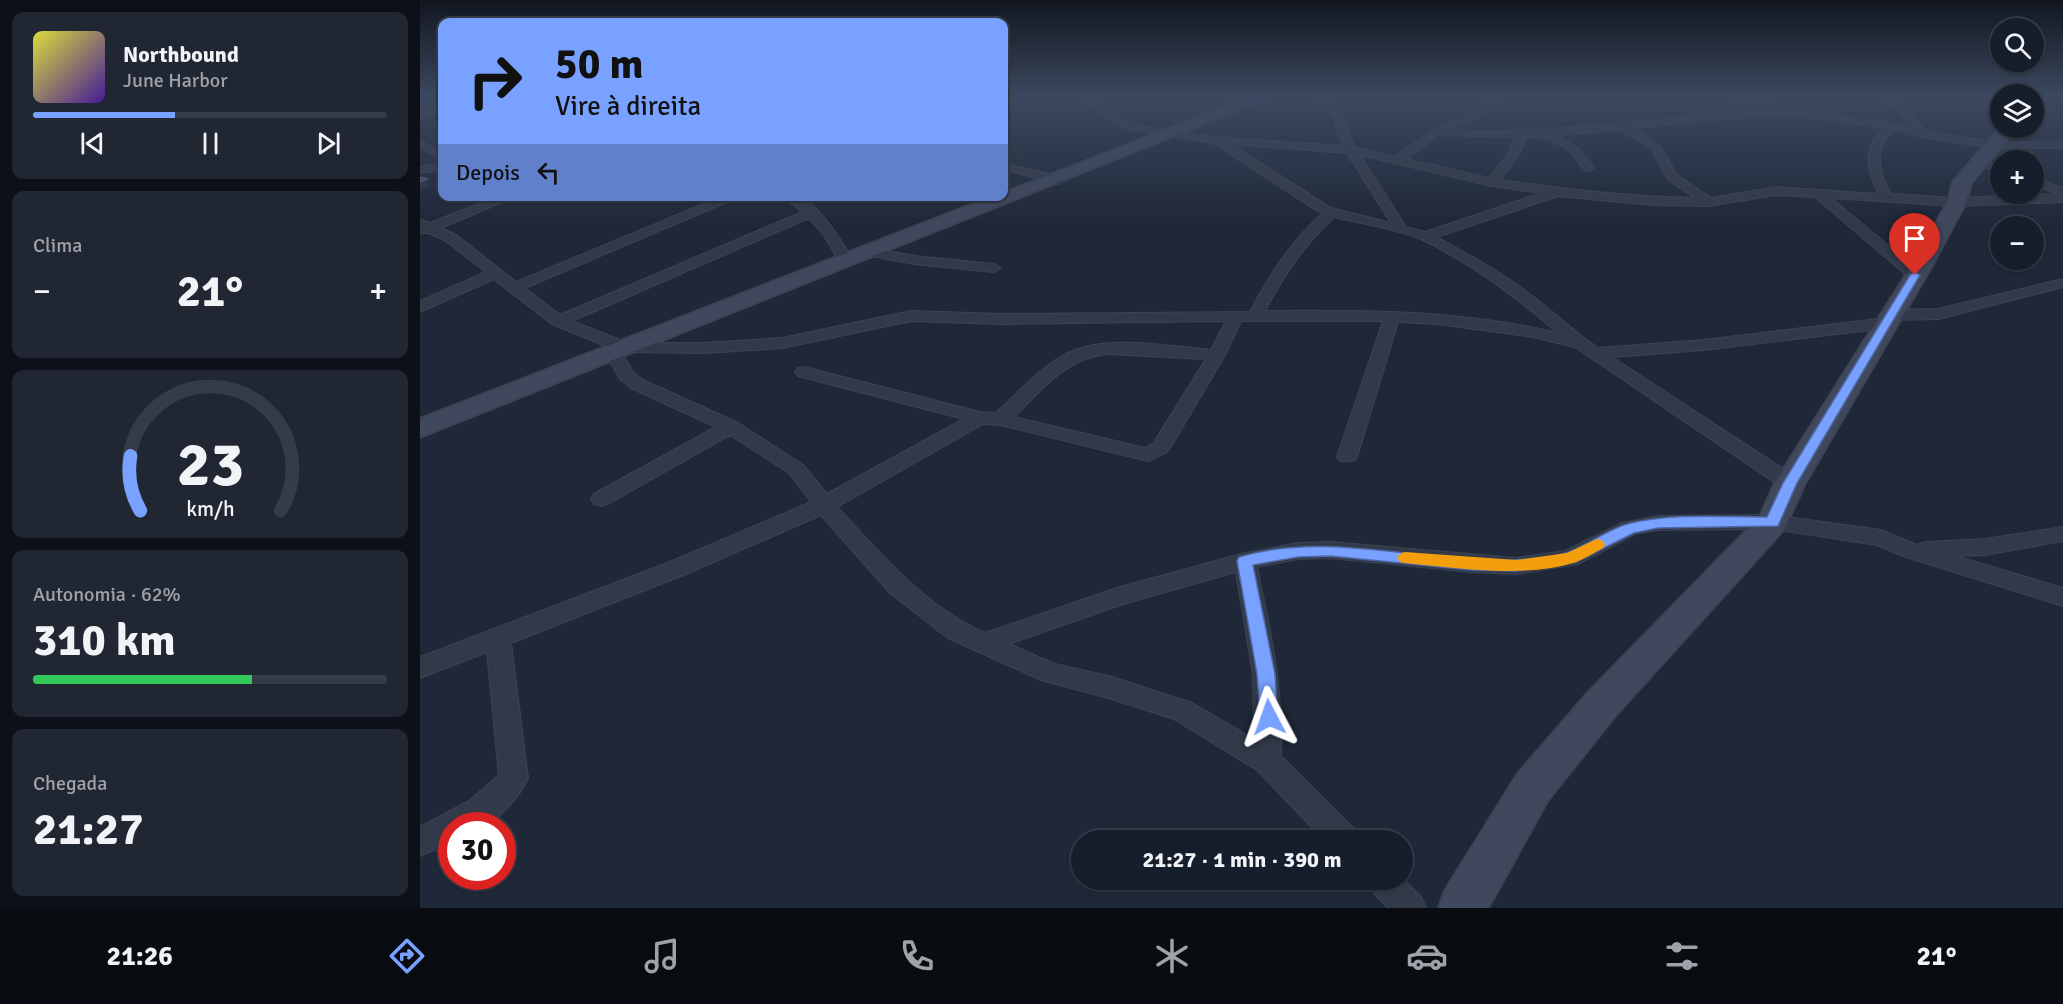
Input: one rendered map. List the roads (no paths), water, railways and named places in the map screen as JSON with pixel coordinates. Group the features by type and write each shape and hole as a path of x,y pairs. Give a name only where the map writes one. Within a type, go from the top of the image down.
{"street":[{"path":"1008,199 1162,137"},
{"path":"1196,137 1351,150 1399,159 1455,175 1492,182 1558,192 1652,201 1709,202 1758,192 1957,202 2063,198"},
{"path":"1346,137 1351,150 1401,229"},
{"path":"1399,159 1429,137"},
{"path":"1492,182 1512,156 1522,137"},
{"path":"1555,137 1575,151 1588,168"},
{"path":"1641,137 1659,152 1672,177 1709,202"},
{"path":"1879,137 1873,150 1875,174 1888,198"},
{"path":"1933,137 1986,154 2063,145"},
{"path":"1462,908 1532,788 1600,706 1773,522 1790,483 1915,275 1922,267 1957,202 1962,182 2000,138"},
{"path":"1216,140 1331,213 1426,236 1490,273 1526,298 1587,348 1790,483"},
{"path":"420,144 438,154"},
{"path":"1986,154 1990,158"},
{"path":"420,170 438,167"},
{"path":"1008,168 1059,180"},
{"path":"2044,185 2063,192"},
{"path":"1426,236 1558,192"},
{"path":"1819,194 1915,275"},
{"path":"424,228 497,201"},
{"path":"516,287 723,201"},
{"path":"795,201 811,213 835,238 846,261"},
{"path":"420,429 1004,201"},
{"path":"558,321 811,213"},
{"path":"1255,316 1271,285 1317,225 1331,213"},
{"path":"424,228 451,238 558,321 620,351 782,343 911,316 1013,318 1392,316 1500,326 1587,348 1640,351 1768,338 1889,319 1938,314 2063,283"},
{"path":"870,252 915,260 994,268"},
{"path":"420,307 495,273"},
{"path":"804,372 990,419 1143,454 1154,453 1160,448 1217,355 1236,316"},
{"path":"1347,457 1392,316"},
{"path":"420,668 678,568 824,505 990,419 1059,367 1084,352 1124,350 1217,355"},
{"path":"620,351 626,375 637,384 731,427 796,469 824,505 898,587 957,631 1050,673 1112,688 1183,711 1268,761 1334,830"},
{"path":"602,499 731,427"},
{"path":"983,643 1117,597 1245,561 1298,551 1330,550 1516,566 1570,558 1630,528 1658,523 1773,522 1881,538 1911,551 2063,597"},
{"path":"1911,551 1985,547 2063,534"},
{"path":"1245,561 1266,674 1269,717 1268,761"},
{"path":"479,812 502,794 514,778 498,638"},
{"path":"420,842 438,833"},
{"path":"1393,890 1410,908"}]}
